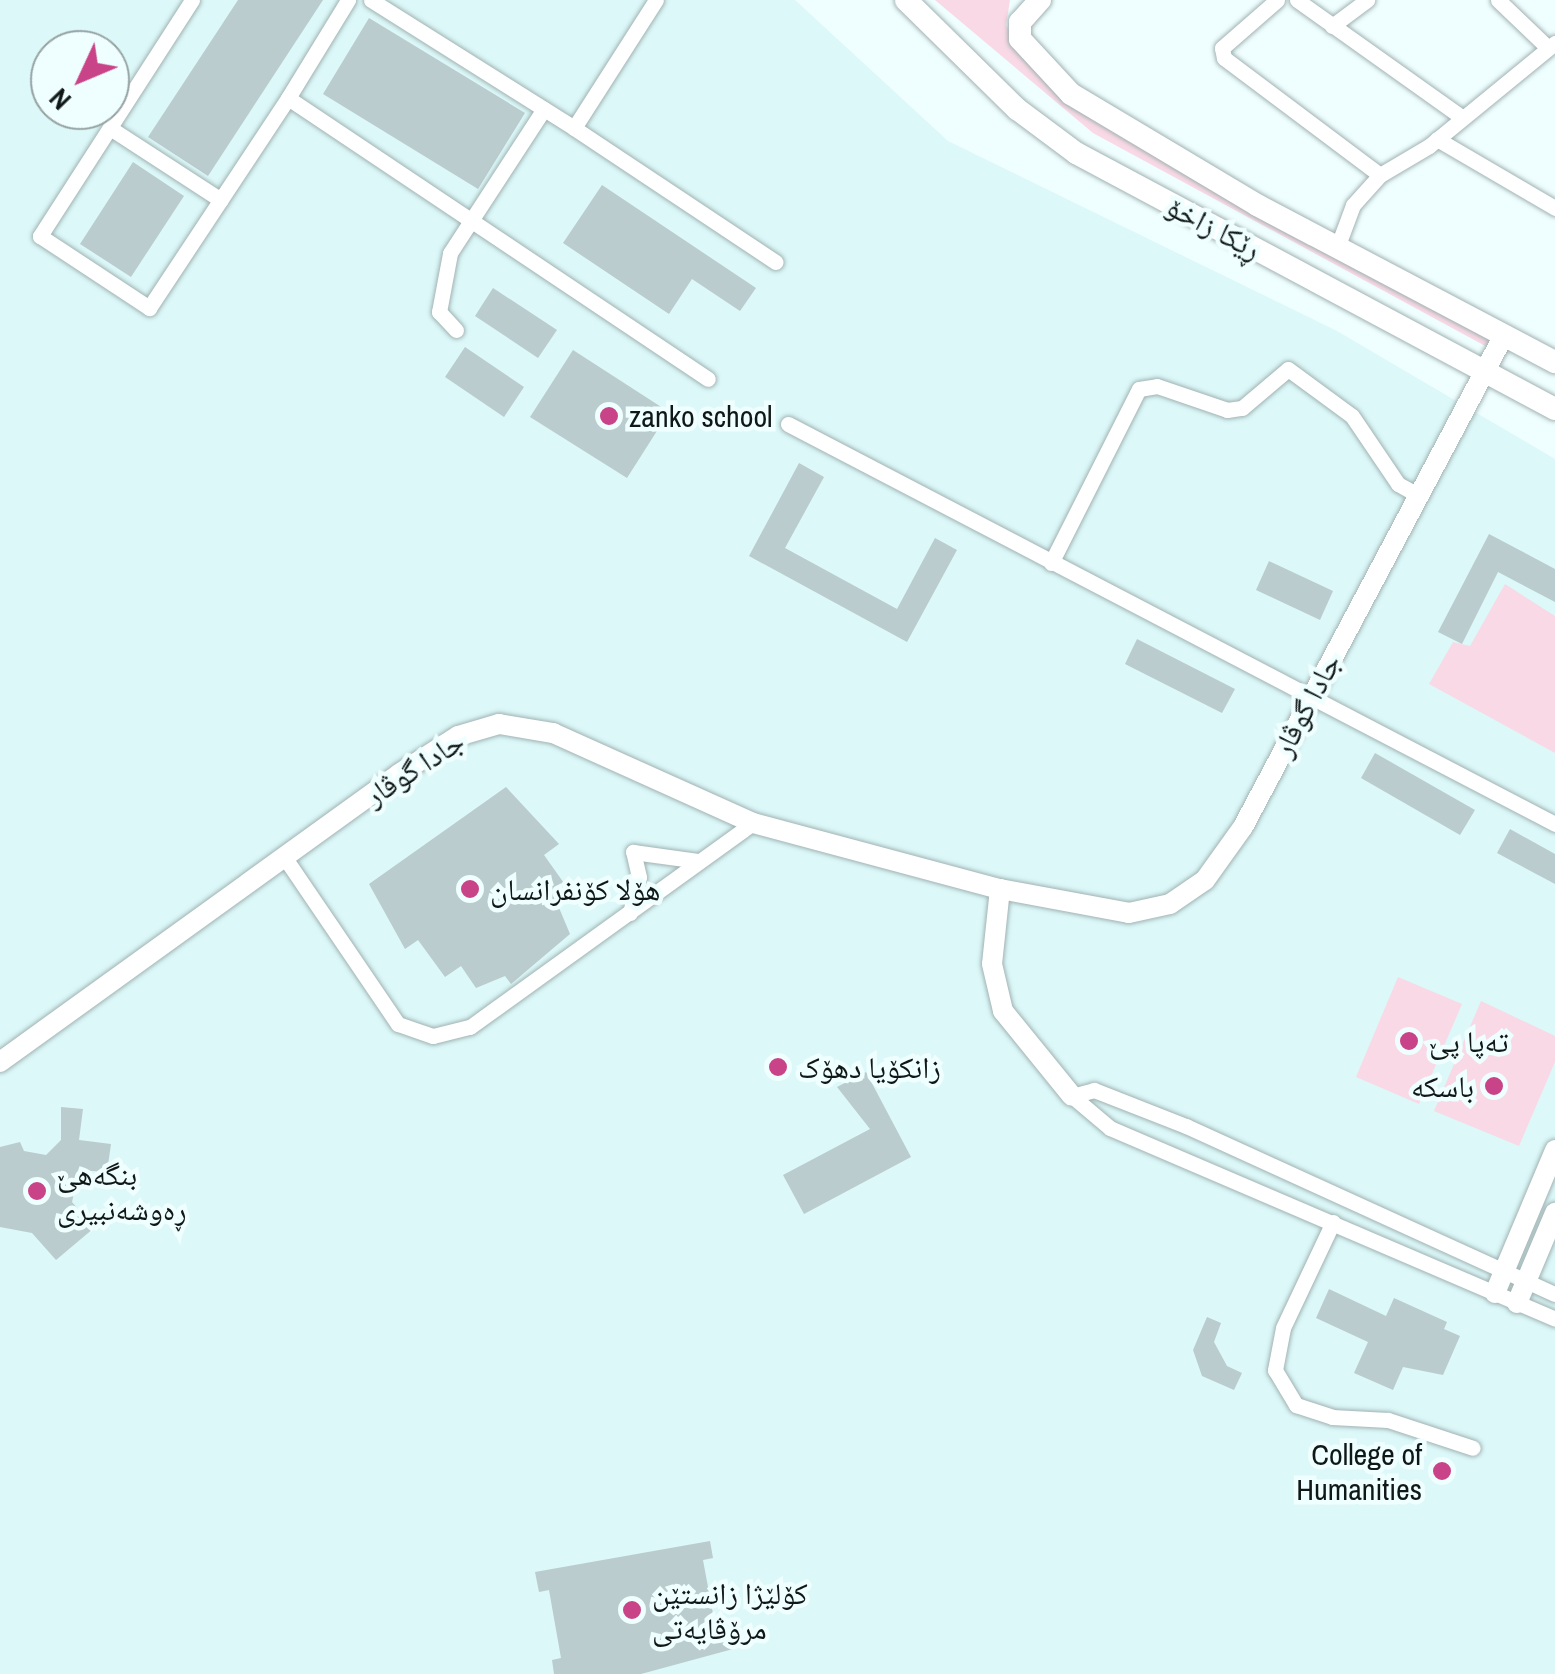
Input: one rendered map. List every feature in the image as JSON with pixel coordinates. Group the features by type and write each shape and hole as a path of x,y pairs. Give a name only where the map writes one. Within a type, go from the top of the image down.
{"main road":[{"name":"ڕێکا زاخۆ","path":"906,0 1017,109 1076,153 1555,409"},
{"name":"ڕێکا زاخۆ","path":"1040,0 1020,22 1020,39 1038,67 1096,111 1337,248 1555,362"}],"street":[{"path":"130,97 192,0"},
{"path":"109,130 40,236 149,308 348,0"},
{"path":"371,0 776,262"},
{"path":"574,128 656,0"},
{"path":"1277,0 1222,48 1224,58 1380,175"},
{"path":"1297,0 1459,115"},
{"path":"1332,26 1367,0"},
{"path":"1337,248 1353,205 1380,175 1437,139 1459,115 1550,44 1498,0"},
{"path":"288,98 708,379"},
{"path":"456,330 439,312 439,286 470,220 544,109"},
{"path":"113,130 221,200"},
{"path":"1437,139 1552,200"},
{"name":"جادا گوڤار","path":"0,1062 278,860 458,736 499,724 553,733 752,823 1000,890 1104,913 1183,897 1234,842 1308,696 1504,335"},
{"path":"1051,563 1139,388 1157,386 1227,410 1242,408 1288,369 1352,416 1398,484 1418,495"},
{"path":"788,424 1555,824"},
{"path":"278,860 285,858 398,1024 432,1036 470,1027 752,823"},
{"path":"629,915 638,877 633,852 699,861"},
{"path":"1000,890 992,964 1002,1011 1072,1096 1110,1128 1555,1319"},
{"path":"1072,1096 1094,1090 1186,1126 1555,1294"},
{"path":"1496,1293 1555,1150"},
{"path":"1518,1303 1555,1213"},
{"path":"1333,1222 1282,1328 1276,1370 1296,1405 1332,1417 1388,1420 1474,1448"}],"shaded area":[{"name":"زانکۆیا دهۆک","path":"0,0 795,0 948,141 1337,331 1555,459 1555,1674 0,1674"},
{"path":"935,0 1010,0 1006,25 1029,64 1495,333 1489,348 1093,133"},
{"path":"1505,584 1555,616 1555,753 1429,684 1453,642 1470,646"},
{"name":"تەپا پێ","path":"1398,977 1462,1004 1419,1104 1356,1077"},
{"name":"باسکە","path":"1481,1001 1555,1036 1555,1062 1519,1146 1434,1111"}],"building":[{"path":"238,0 323,0 208,176 148,137"},
{"path":"369,18 525,113 478,189 323,94"},
{"path":"133,162 184,196 131,277 80,244"},
{"path":"602,185 756,288 740,311 692,279 669,314 563,243"},
{"path":"493,288 557,330 538,358 475,316"},
{"path":"465,347 524,387 504,417 445,377"},
{"path":"573,350 669,412 627,478 530,417"},
{"path":"799,463 824,477 785,548 897,609 935,538 957,550 907,642 749,556"},
{"path":"1489,534 1555,569 1555,602 1498,572 1462,644 1438,632"},
{"path":"1269,561 1333,591 1320,620 1256,590"},
{"path":"1137,639 1235,689 1222,713 1125,664"},
{"path":"1375,753 1475,810 1460,835 1361,778"},
{"name":"هۆلا كۆنفرانسان","path":"506,787 559,844 544,855 571,893 557,903 570,934 511,984 505,976 476,988 461,966 445,977 418,940 405,949 369,884"},
{"path":"1510,829 1555,854 1555,884 1497,853"},
{"path":"866,1072 911,1157 804,1214 783,1175 870,1129 837,1087"},
{"name":"بنگه‌هێ ڕه‌وشه‌نبیرى","path":"61,1107 83,1109 79,1140 111,1144 107,1172 79,1170 72,1202 94,1228 56,1260 32,1233 0,1227 0,1147 20,1142 24,1151 46,1155 61,1140"},
{"path":"1329,1289 1386,1316 1394,1298 1447,1322 1444,1329 1460,1336 1443,1375 1403,1367 1393,1390 1354,1373 1368,1342 1316,1318"},
{"path":"1207,1317 1221,1323 1214,1342 1227,1366 1242,1373 1234,1390 1202,1376 1193,1350"},
{"name":"كۆلێژا زانستێن مرۆڤایەتی","path":"710,1541 713,1558 703,1560 716,1630 729,1628 733,1649 641,1674 554,1674 552,1660 561,1658 549,1590 539,1592 535,1572"}],"place":[{"name":"zanko school","path":"609,416"},
{"name":"هۆلا كۆنفرانسان","path":"470,889"},
{"name":"تەپا پێ","path":"1409,1041"},
{"name":"زانکۆیا دهۆک","path":"778,1067"},
{"name":"باسکە","path":"1494,1086"},
{"name":"بنگه‌هێ ڕه‌وشه‌نبیرى","path":"37,1191"},
{"name":"College of Humanities","path":"1442,1471"},
{"name":"كۆلێژا زانستێن مرۆڤایەتی","path":"632,1610"}]}
